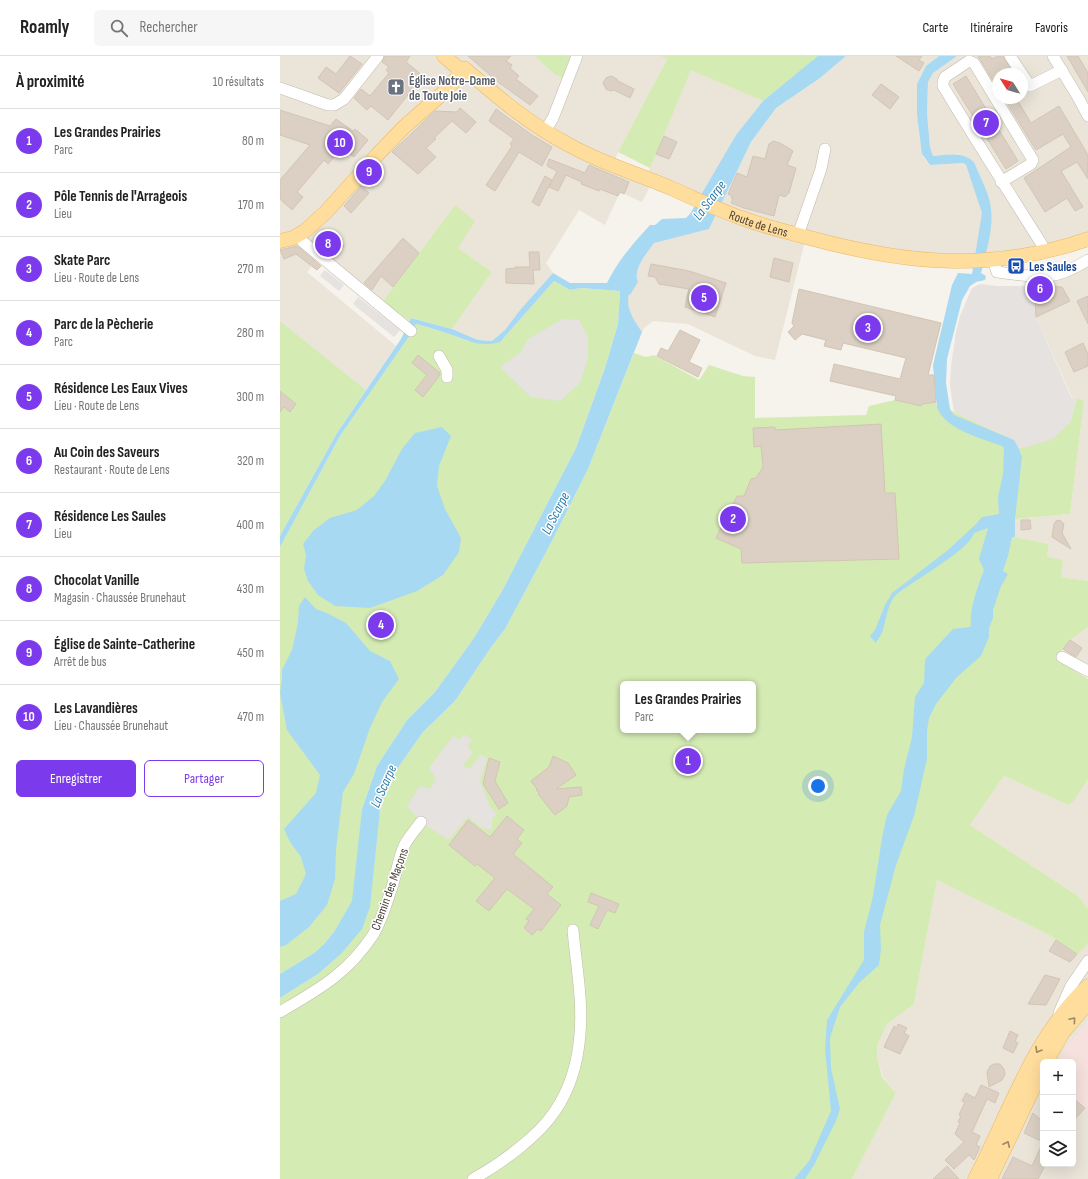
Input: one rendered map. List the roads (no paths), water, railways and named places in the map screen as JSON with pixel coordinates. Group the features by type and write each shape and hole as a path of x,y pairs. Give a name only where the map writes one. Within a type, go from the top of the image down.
{"main road":[{"name":"Route de Lens","path":"444,56 458,68 468,72 517,113 572,148 646,177 743,219 798,235 901,258 941,262 986,263 1045,252 1088,239"},
{"path":"280,241 293,238 305,231 326,212 404,127 444,92 452,88 468,72 463,62 457,56"},
{"path":"979,1177 1027,1070 1053,1026 1067,1008 1088,986"},
{"path":"1048,1059 1063,1032 1088,1003"},
{"path":"979,1177 1040,1073"}],"street":[{"path":"280,88 328,105 334,105 344,99 378,56"},
{"path":"545,131 553,118 577,56"},
{"path":"1010,56 1030,86 1062,70"},
{"path":"1053,56 1073,91 1080,99 1088,116"},
{"path":"1002,182 1031,164 1033,160 974,63 969,61 945,77 943,82 944,86 1002,182 1037,237 1045,252"},
{"path":"798,235 821,169 825,149"},
{"path":"298,235 303,242 408,329"},
{"path":"986,263 1037,277 1052,277 1072,269 1088,260"},
{"path":"439,356 447,370 447,377"},
{"path":"1062,657 1088,672"},
{"name":"Chemin des Maçons","path":"280,1012 321,988 341,973 373,934 395,881 400,858 405,845 421,822"},
{"path":"473,1179 502,1161 542,1126 555,1111 569,1086 578,1056 580,1033 578,969 573,930"},
{"path":"1053,1026 1071,986 1088,961"}],"water":[{"name":"La Scarpe","path":"818,56 846,56 820,78 776,108 751,142 709,229 654,243 641,262 637,272 638,282 630,295 629,294 628,305 631,314 642,332 588,469 505,629 455,701 423,732 397,769 387,787 380,810 370,907 362,929 340,955 318,974 280,998 280,974 314,953 324,944 334,932 352,901 362,809 377,766 407,720 435,692 474,638 502,591 576,448 605,368 618,324 620,291 581,288 570,290 554,281 500,342 493,344 480,344 416,324 408,338 340,436 280,547 280,536 337,433 401,339 411,318 452,329 478,340 492,341 505,330 520,310 553,273 570,283 607,283 621,259 650,225 655,225 662,219 686,218 690,214 736,135 763,101"},
{"path":"939,56 957,56 933,73 928,82 927,113 930,147 933,156 960,155 974,162 987,193 991,212 991,229 981,273 986,276 985,280 976,282 970,286 962,300 947,359 946,383 950,409 954,415 1014,440 1019,449 1022,457 1015,519 1015,537 1012,537 1003,571 1008,574 1001,586 993,610 993,618 989,628 989,637 981,656 956,678 936,704 929,718 927,731 927,759 914,816 896,865 880,925 881,949 879,965 859,983 840,1007 830,1038 831,1068 840,1109 836,1121 814,1165 805,1179 794,1179 809,1161 831,1111 825,1049 827,1020 864,960 864,932 873,896 882,838 887,815 901,791 904,769 912,737 915,697 924,683 925,660 953,629 971,626 971,612 984,570 979,559 988,528 974,533 970,540 952,557 896,595 891,603 883,631 876,643 870,636 875,630 885,605 892,593 948,550 982,517 999,514 998,497 1003,474 1004,448 956,427 941,415 937,407 933,365 952,285 958,273 972,274 982,213 966,165 963,163 930,165 922,154 917,115 917,84 926,66"},
{"path":"442,427 451,436 439,466 437,486 445,509 461,538 459,552 443,575 417,591 370,608 335,606 318,595 308,581 304,569 306,555 303,544 314,530 330,518 357,510 374,496 385,481 402,449 415,433"},
{"path":"305,597 316,609 346,623 370,651 390,661 399,679 382,702 370,728 354,774 343,792 336,850 335,879 327,905 309,927 286,945 280,947 280,901 296,894 306,874 301,857 290,842 284,829 316,793 320,775 287,730 280,693 282,670 292,650 298,623 299,606"}],"place":[{"name":"Église Notre-Dame de Toute Joie","path":"396,87"},
{"name":"Résidence Les Saules","path":"986,123"},
{"name":"Les Lavandières","path":"340,143"},
{"name":"Église de Sainte-Catherine","path":"369,172"},
{"name":"Chocolat Vanille","path":"328,244"},
{"name":"Les Saules","path":"1016,266"},
{"name":"Au Coin des Saveurs","path":"1040,289"},
{"name":"Résidence Les Eaux Vives","path":"704,298"},
{"name":"Skate Parc","path":"868,328"},
{"name":"Pôle Tennis de l'Arrageois","path":"733,519"},
{"name":"Parc de la Pècherie","path":"381,625"},
{"name":"Les Grandes Prairies","path":"688,761"}]}
